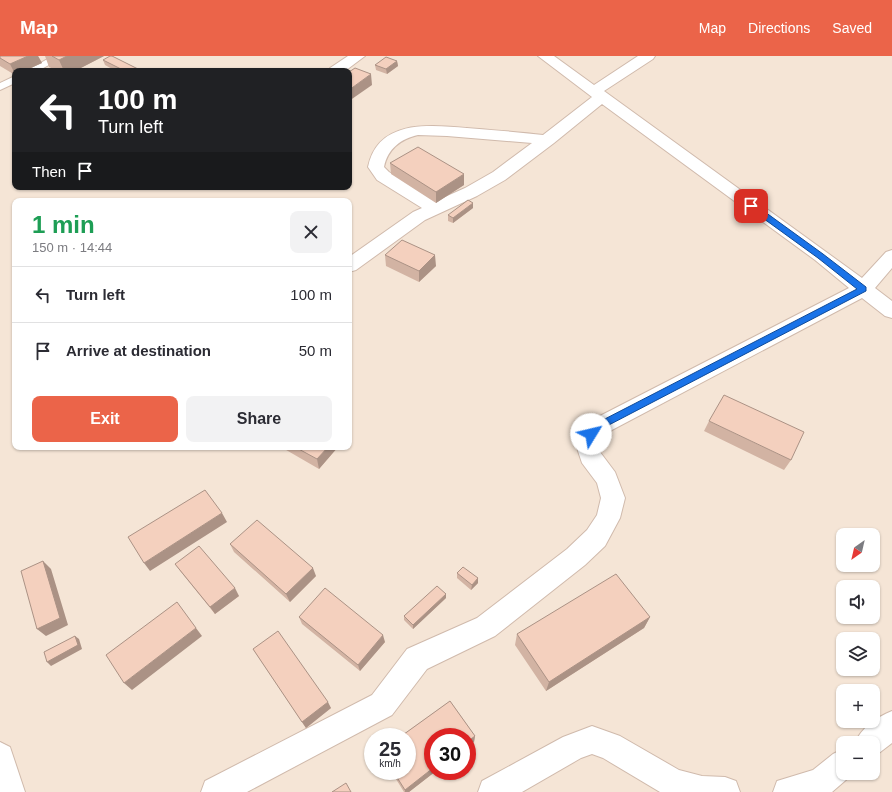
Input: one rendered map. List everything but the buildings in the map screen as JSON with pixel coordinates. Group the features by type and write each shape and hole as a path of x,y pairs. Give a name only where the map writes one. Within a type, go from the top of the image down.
{"street":[{"path":"340,68 358,56"},
{"path":"545,56 821,256 892,311"},
{"path":"352,264 419,216 471,192 499,176 548,140 598,94 648,56"},
{"path":"434,208 383,176 376,167 378,157 390,141 401,135 419,131 442,131 548,140"},
{"path":"216,792 382,706 416,658 486,627 576,557 596,538 608,518 613,498 607,479 590,456 587,445 591,434 602,425 863,289 892,256"},
{"path":"877,736 892,724"},
{"path":"493,792 573,747 592,740 610,746 673,783 702,791 725,792"},
{"path":"0,757 10,792"},
{"path":"788,792 821,782 836,770"}],"lane":[{"path":"37,68 60,56"},
{"path":"0,87 12,81"}],"shaded area":[{"path":"0,56 892,56 892,792 0,792"}],"route":[{"path":"591,434 602,425 863,289 821,256 751,206"}]}
